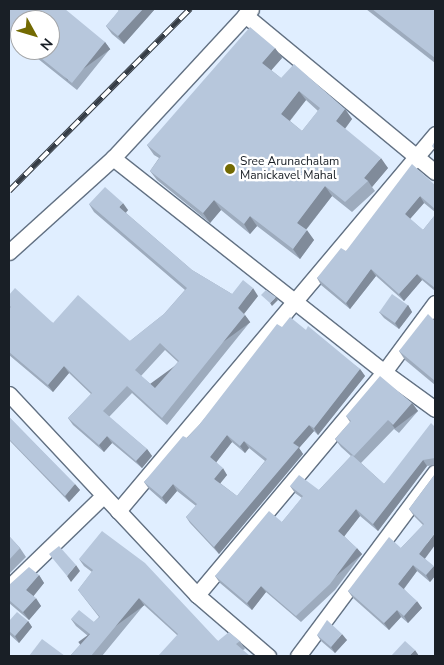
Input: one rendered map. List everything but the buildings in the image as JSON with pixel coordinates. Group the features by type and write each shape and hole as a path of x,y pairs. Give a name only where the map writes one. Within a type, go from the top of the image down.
{"street":[{"path":"9,252 113,158 248,12 435,172"},
{"path":"118,511 295,298 435,134"},
{"path":"113,158 295,298 384,372 435,409"},
{"path":"197,595 384,372 435,303"},
{"path":"9,394 197,595 268,656"},
{"path":"298,656 435,472"},
{"path":"9,587 103,496"}],"railway":[{"path":"9,191 190,9"}],"place":[{"name":"Sree Arunachalam Manickavel Mahal","path":"230,169"}]}
